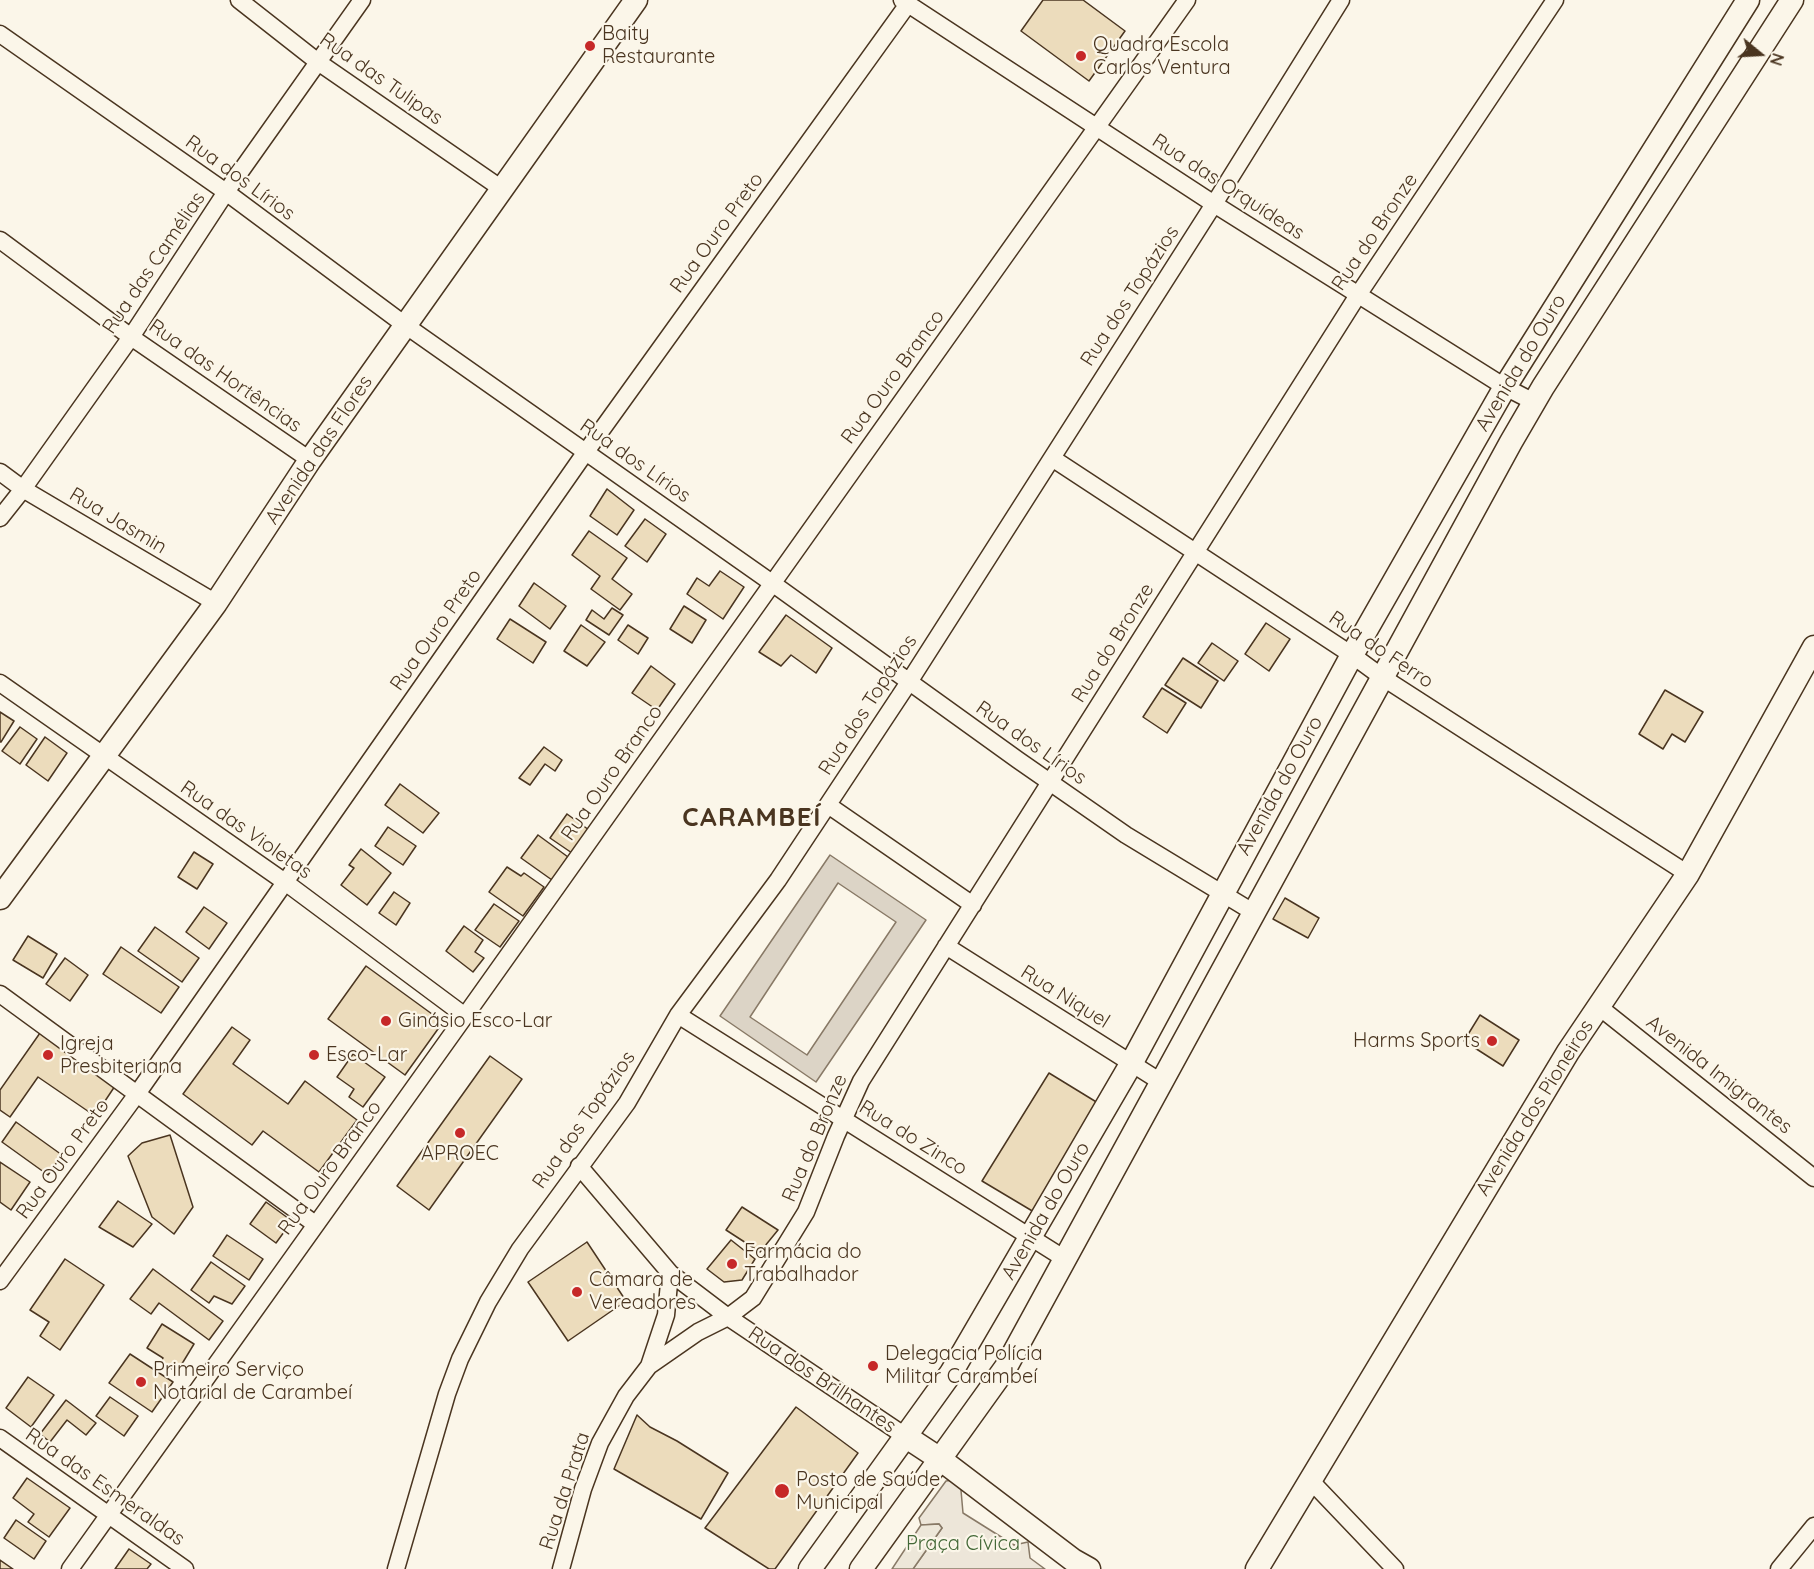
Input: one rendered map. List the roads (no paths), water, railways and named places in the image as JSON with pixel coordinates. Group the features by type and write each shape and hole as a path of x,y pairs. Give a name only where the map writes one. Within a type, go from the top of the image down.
{"street":[{"name":"Rua das Tulipas","path":"239,0 318,62 502,189"},
{"name":"Rua das Camélias","path":"0,518 131,337 226,192 362,0"},
{"name":"Rua Ouro Branco","path":"70,1569 1187,0"},
{"name":"Rua dos Topázios","path":"396,1569 447,1394 460,1359 488,1302 520,1249 627,1103 678,1015 778,880 909,682 1214,204 1341,0"},
{"name":"Rua do Bronze","path":"729,1317 753,1298 806,1212 843,1118 861,1081 1358,295 1555,0"},
{"name":"Avenida do Ouro","path":"810,1569 951,1373 1131,1064 1352,655 1505,387 1748,0"},
{"name":"Avenida do Ouro","path":"861,1569 1006,1367 1511,442 1534,402 1792,0"},
{"name":"Rua das Orquídeas","path":"905,2 1214,204 1505,387 1534,402"},
{"name":"Rua Ouro Preto","path":"0,1281 137,1094 585,453 905,2"},
{"name":"Avenida das Flores","path":"0,898 216,603 310,460 502,189 627,3"},
{"name":"Rua dos Lírios","path":"0,34 226,192 405,325 1051,783 1126,835 1253,912"},
{"name":"Rua das Hortências","path":"0,240 131,337 310,460"},
{"name":"Rua do Ferro","path":"1052,458 1382,677 1688,874"},
{"name":"Rua Jasmin","path":"0,472 23,489 216,603"},
{"name":"Avenida dos Pioneiros","path":"1257,1569 1466,1220 1598,1006 1688,874 1814,647"},
{"name":"Rua das Violetas","path":"0,683 285,882 465,1016"},
{"path":"828,805 973,905"},
{"name":"Rua Niquel","path":"946,946 1161,1082"},
{"path":"0,994 315,1224"},
{"name":"Avenida Imigrantes","path":"1598,1006 1814,1178"},
{"name":"Rua do Zinco","path":"678,1015 1065,1259"},
{"name":"Rua dos Brilhantes","path":"579,1166 670,1273 729,1317 940,1459 1073,1560 1089,1569"},
{"name":"Rua da Prata","path":"649,1366 666,1315 670,1273"},
{"name":"Rua da Prata","path":"561,1569 583,1489 600,1443 626,1396 649,1366 698,1332 729,1317"},
{"name":"Rua das Esmeraldas","path":"0,1438 185,1569"},
{"path":"1311,1480 1395,1569"},
{"path":"1779,1569 1814,1526"}],"place":[{"name":"Baity Restaurante","path":"590,46"},
{"name":"Quadra Escola Carlos Ventura","path":"1081,56"},
{"name":"Ginásio Esco-Lar","path":"386,1021"},
{"name":"Harms Sports","path":"1492,1041"},
{"name":"Igreja Presbiteriana","path":"48,1055"},
{"name":"Esco-Lar","path":"314,1055"},
{"name":"APROEC","path":"460,1133"},
{"name":"Farmácia do Trabalhador","path":"732,1264"},
{"name":"Câmara de Vereadores","path":"577,1292"},
{"name":"Delegacia Polícia Militar Carambeí","path":"873,1366"},
{"name":"Primeiro Serviço Notarial de Carambeí","path":"141,1382"},
{"name":"Posto de Saúde Municipal","path":"782,1491"}],"district":[{"name":"CARAMBEÍ","path":"752,818"}],"park label":[{"name":"Praça Cívica","path":"963,1544"}]}
